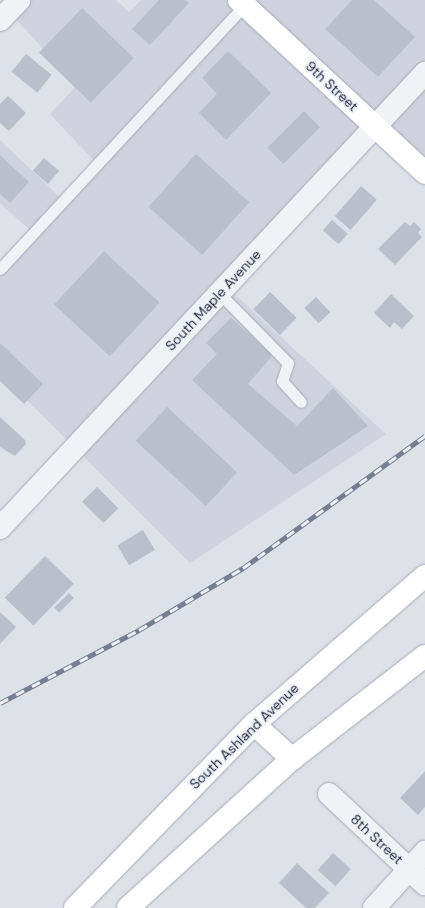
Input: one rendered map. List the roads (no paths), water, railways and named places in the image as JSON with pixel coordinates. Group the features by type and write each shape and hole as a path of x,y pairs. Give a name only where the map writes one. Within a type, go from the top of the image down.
{"main road":[{"name":"9th Street","path":"244,2 425,173"},
{"name":"South Ashland Avenue","path":"75,908 254,724 425,576"},
{"path":"128,908 292,759 425,656"},
{"path":"254,724 292,759"}],"street":[{"path":"0,20 19,0"},
{"name":"South Maple Avenue","path":"4,515 219,294 425,73"},
{"name":"8th Street","path":"329,794 417,877"},
{"path":"374,908 417,877 425,852"}],"lane":[{"path":"0,269 244,2"},
{"path":"219,294 288,363 282,381 301,402"}],"railway":[{"path":"0,703 139,630 243,568 425,436"}]}
